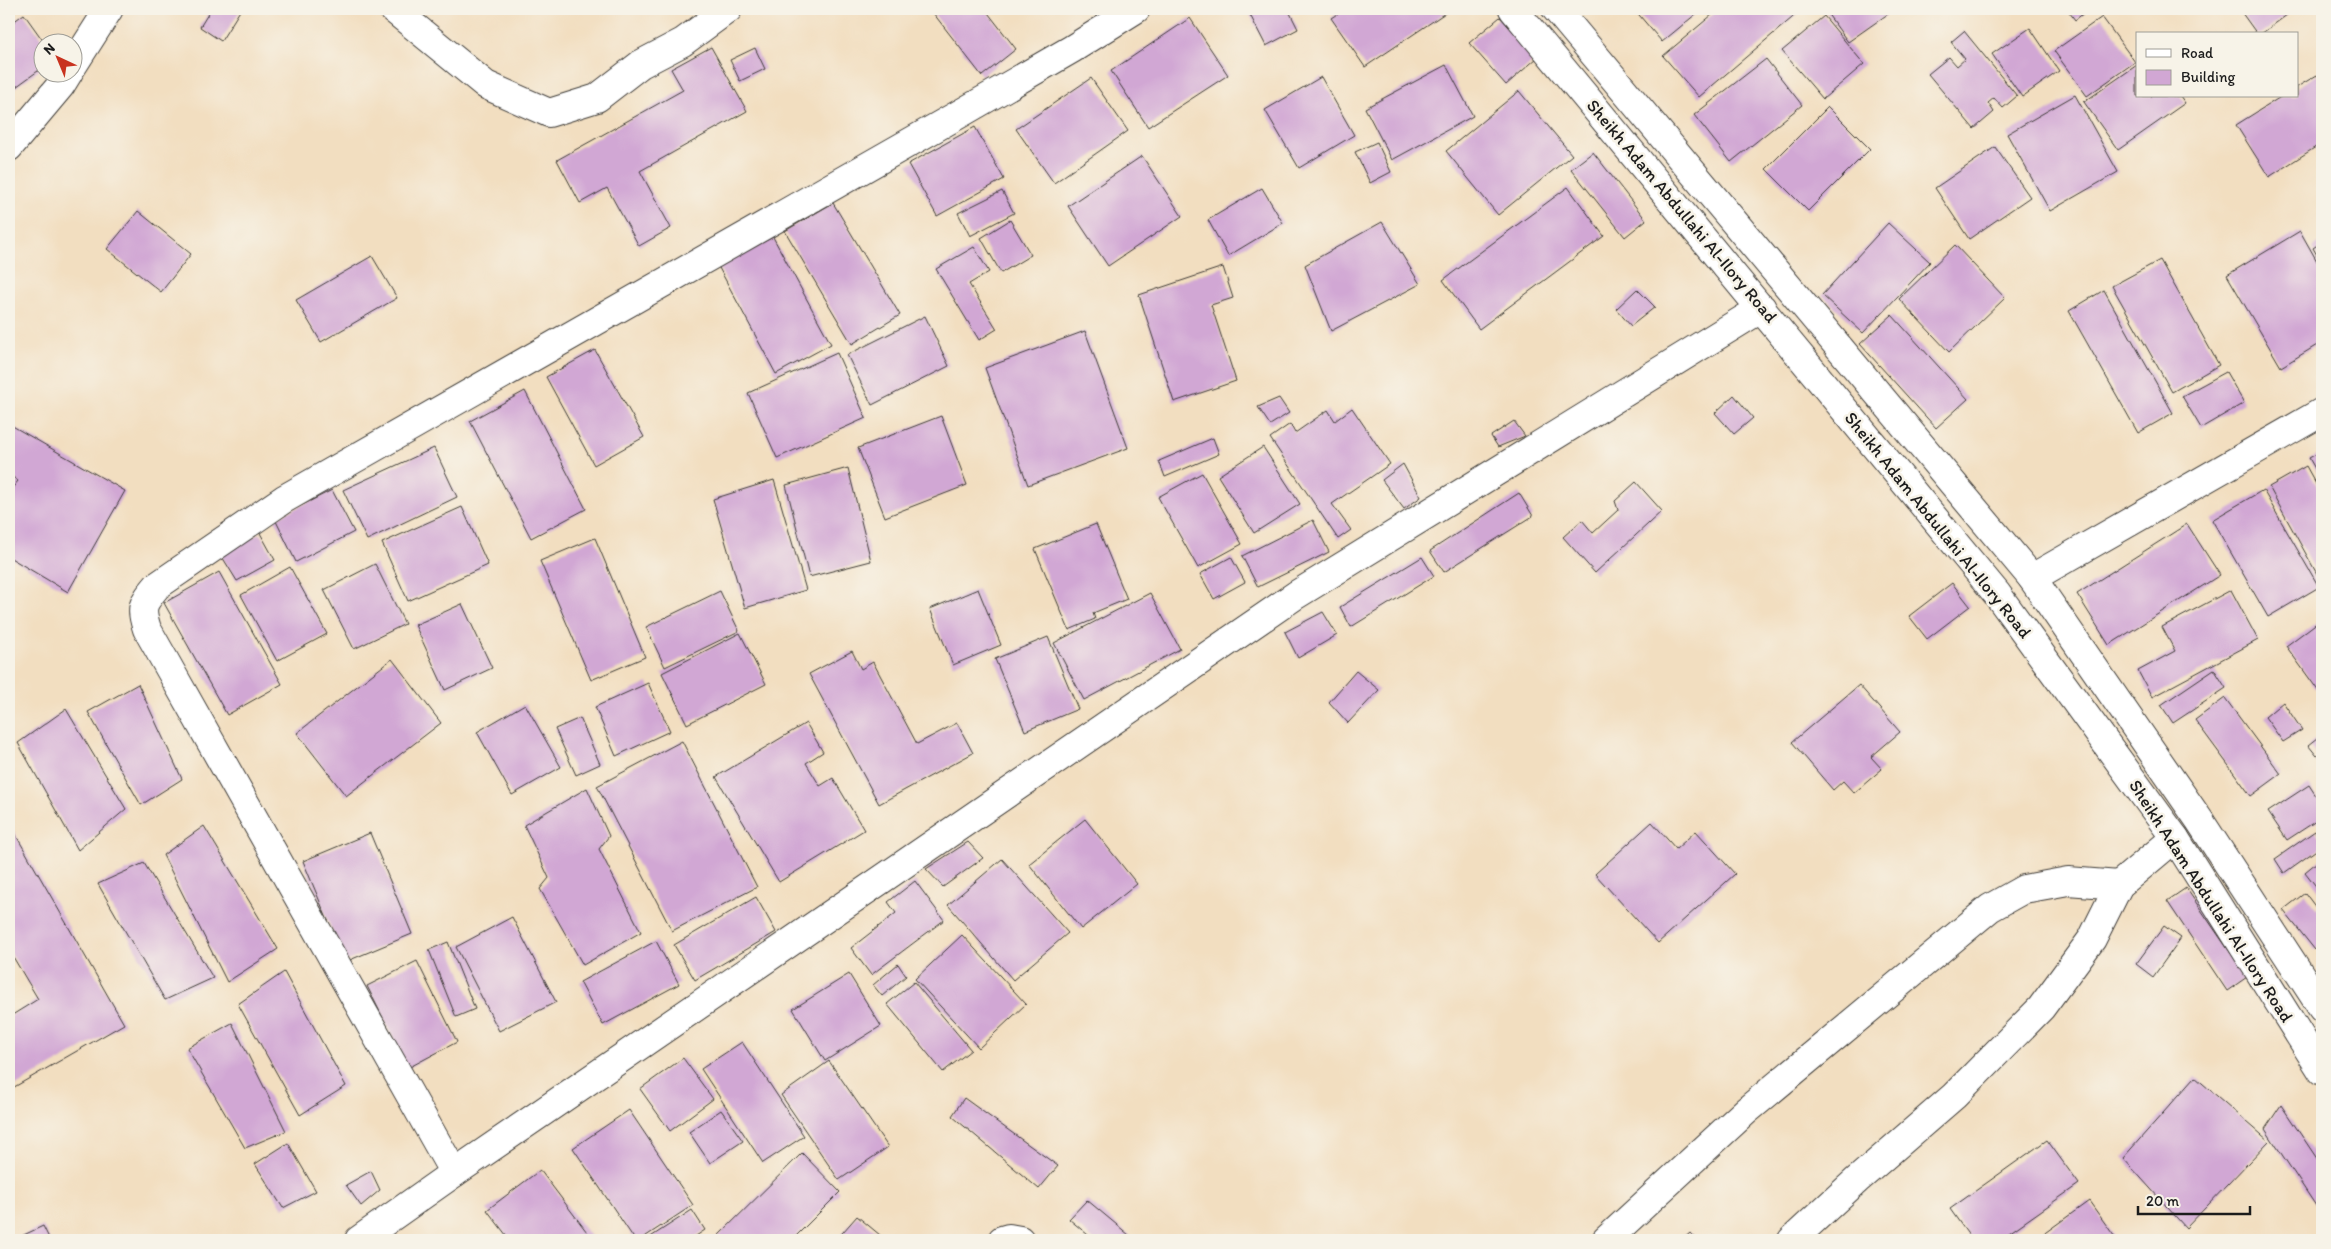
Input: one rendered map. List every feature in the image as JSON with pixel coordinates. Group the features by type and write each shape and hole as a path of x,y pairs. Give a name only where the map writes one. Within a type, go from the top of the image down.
{"street":[{"path":"82,51 109,9"},
{"path":"393,9 486,85 550,113 597,98 641,64 683,42 728,9"},
{"path":"454,1173 147,630 142,613 143,603 157,586 284,499 963,112 1072,49 1136,9"},
{"name":"Sheikh Adam Abdullahi Al-Ilory Road","path":"1513,9 1997,594 2175,838 2322,1071"},
{"name":"Sheikh Adam Abdullahi Al-Ilory Road","path":"1556,9 2032,578 2200,821 2322,1008"},
{"path":"9,147 63,82"},
{"path":"359,1240 1296,595 1762,308"},
{"path":"2032,578 2322,412"},
{"path":"1792,1240 1857,1180 1954,1096 2041,1008 2092,939 2118,885 2175,838"},
{"path":"1606,1240 1746,1112 1990,908 2024,889 2033,887 2068,881 2118,885"},
{"path":"1002,1240 1009,1238 1020,1240"}],"building":[{"path":"211,9 241,9 221,41 200,27"},
{"path":"930,9 985,9 1016,49 982,76"},
{"path":"1247,9 1288,9 1298,29 1266,46"},
{"path":"1345,9 1451,9 1365,67 1331,18"},
{"path":"1634,9 1702,9 1662,42"},
{"path":"1719,9 1796,9 1799,12 1699,97 1663,56"},
{"path":"1824,9 1895,9 1848,42"},
{"path":"2067,9 2089,9 2075,20"},
{"path":"2239,9 2295,9 2264,32 2256,32"},
{"path":"24,14 37,32 32,32 32,75 9,92 9,25"},
{"path":"1824,16 1864,64 1823,99 1782,51"},
{"path":"1500,17 1537,58 1506,85 1469,43"},
{"path":"2102,17 2135,62 2087,96 2054,51"},
{"path":"1190,18 1228,75 1148,127 1111,71"},
{"path":"2030,28 2059,71 2022,97 1992,54"},
{"path":"1964,31 2017,96 2003,108 1994,98 1988,103 1994,112 1974,129 1928,74 1949,57 1957,66 1965,59 1951,42"},
{"path":"711,47 747,111 640,171 671,228 639,246 607,188 580,203 557,160 683,90 671,69"},
{"path":"755,48 765,69 740,81 730,60"},
{"path":"1766,59 1802,105 1731,162 1694,115"},
{"path":"1446,65 1473,116 1392,160 1365,108"},
{"path":"2136,66 2136,98 2181,98 2185,103 2118,150 2084,102"},
{"path":"2317,75 2322,83 2322,143 2269,177 2236,125 2279,98 2298,98 2298,86"},
{"path":"1321,77 1354,135 1299,168 1265,110"},
{"path":"1091,78 1128,131 1054,183 1016,129"},
{"path":"1519,91 1572,155 1498,215 1446,151"},
{"path":"2075,95 2118,172 2050,211 2007,134"},
{"path":"1828,107 1870,149 1808,211 1766,169"},
{"path":"975,127 1004,179 937,216 908,164"},
{"path":"1377,142 1391,172 1370,183 1355,152"},
{"path":"1995,147 2030,197 1969,239 1935,188"},
{"path":"1593,152 1646,220 1625,237 1571,169"},
{"path":"1142,156 1182,216 1108,266 1068,206"},
{"path":"1568,187 1604,236 1479,329 1443,280"},
{"path":"1262,188 1283,223 1228,256 1208,220"},
{"path":"1002,191 1014,213 970,236 958,213"},
{"path":"833,203 900,315 852,344 785,231"},
{"path":"138,211 191,254 161,292 107,249"},
{"path":"1010,220 1031,255 1001,273 981,238"},
{"path":"1382,222 1420,284 1331,331 1305,265"},
{"path":"1888,223 1930,262 1863,333 1822,295"},
{"path":"2300,231 2322,270 2322,342 2281,367 2227,275"},
{"path":"773,237 831,344 776,374 718,266"},
{"path":"2322,242 2322,264 2313,248"},
{"path":"1955,245 2005,298 1949,352 1899,299"},
{"path":"974,247 989,272 969,284 997,329 979,340 936,269"},
{"path":"372,256 397,298 321,342 296,300"},
{"path":"2160,260 2219,365 2172,392 2112,286"},
{"path":"1223,267 1233,298 1211,305 1236,381 1174,402 1139,295"},
{"path":"1637,289 1655,307 1631,326 1616,309"},
{"path":"2104,290 2173,413 2138,433 2069,311"},
{"path":"1892,315 1968,399 1936,428 1860,344"},
{"path":"925,316 949,366 872,405 847,355"},
{"path":"1085,331 1128,448 1028,485 985,368"},
{"path":"595,350 644,437 594,465 546,377"},
{"path":"837,353 866,418 777,458 748,393"},
{"path":"2226,372 2244,403 2201,428 2182,396"},
{"path":"525,391 586,509 531,538 470,421"},
{"path":"1734,395 1753,418 1734,434 1715,413"},
{"path":"1279,398 1289,413 1270,425 1258,407"},
{"path":"1352,408 1390,464 1332,504 1351,530 1338,539 1270,438 1290,424 1295,433 1328,410 1335,421"},
{"path":"941,416 967,485 885,517 858,448"},
{"path":"1514,421 1525,436 1498,447 1491,436"},
{"path":"9,424 125,491 68,592 9,557 9,492 18,481 9,474"},
{"path":"1213,438 1219,454 1165,477 1159,461"},
{"path":"1263,447 1300,504 1254,533 1218,476"},
{"path":"434,448 457,497 367,540 343,490"},
{"path":"2322,451 2322,481 2309,458"},
{"path":"1403,464 1421,497 1404,509 1382,480"},
{"path":"2306,466 2322,495 2322,583 2269,487"},
{"path":"848,468 871,561 809,577 786,485"},
{"path":"1202,473 1242,544 1198,568 1158,497"},
{"path":"774,480 806,590 745,608 713,499"},
{"path":"1636,482 1662,511 1595,573 1563,537 1582,520 1593,533 1618,510 1615,501"},
{"path":"332,490 354,532 296,562 275,519"},
{"path":"2263,490 2319,587 2268,617 2212,520"},
{"path":"1519,493 1533,516 1444,572 1430,551"},
{"path":"462,507 488,565 408,601 382,543"},
{"path":"1313,520 1329,552 1258,587 1242,556"},
{"path":"1096,524 1127,599 1093,613 1095,619 1069,630 1035,549"},
{"path":"2187,524 2220,575 2109,645 2077,594"},
{"path":"260,533 275,560 237,581 221,555"},
{"path":"595,538 645,657 591,680 540,561"},
{"path":"1231,557 1245,582 1214,599 1200,574"},
{"path":"1422,557 1434,576 1351,627 1340,607"},
{"path":"375,564 405,624 354,649 324,590"},
{"path":"290,567 327,634 277,661 241,595"},
{"path":"219,572 282,684 227,715 164,603"},
{"path":"1952,583 1970,606 1927,639 1909,616"},
{"path":"978,589 1001,645 953,665 930,609"},
{"path":"2231,590 2258,640 2152,697 2138,671 2175,651 2162,627"},
{"path":"720,591 739,631 665,667 646,627"},
{"path":"1150,593 1180,649 1084,700 1054,643"},
{"path":"462,604 492,668 445,690 415,625"},
{"path":"1323,612 1337,635 1298,658 1285,632"},
{"path":"2322,619 2322,696 2286,646"},
{"path":"740,633 766,684 687,724 662,673"},
{"path":"1048,637 1078,709 1025,731 995,659"},
{"path":"852,651 861,669 873,662 917,744 957,723 973,753 879,804 809,674"},
{"path":"392,659 441,723 346,796 297,733"},
{"path":"2214,669 2226,688 2173,723 2161,705"},
{"path":"1356,671 1379,690 1348,723 1329,702"},
{"path":"648,683 670,731 616,756 595,707"},
{"path":"138,684 182,779 141,805 88,712"},
{"path":"1859,685 1900,732 1871,757 1882,769 1854,793 1843,781 1833,790 1792,742"},
{"path":"2225,698 2281,774 2251,796 2195,720"},
{"path":"2283,702 2302,730 2283,742 2265,717"},
{"path":"525,704 561,767 512,795 477,732"},
{"path":"66,709 126,809 78,850 18,743"},
{"path":"580,718 600,764 576,775 555,729"},
{"path":"806,723 823,752 806,763 820,786 833,778 864,830 779,882 716,777"},
{"path":"2322,734 2322,752 2317,756 2308,745"},
{"path":"682,741 757,887 672,931 597,786"},
{"path":"2309,785 2322,805 2322,817 2287,840 2268,812"},
{"path":"587,788 609,836 599,849 641,932 583,965 540,889 549,878 524,825"},
{"path":"1085,819 1137,884 1081,929 1029,864"},
{"path":"1652,822 1676,849 1696,831 1735,874 1658,943 1595,874"},
{"path":"9,823 124,1024 9,1090 9,1017 38,999 9,950"},
{"path":"204,826 278,949 227,982 163,855"},
{"path":"2315,831 2322,841 2322,846 2284,873 2275,859"},
{"path":"370,833 412,934 345,962 303,861"},
{"path":"968,842 983,858 943,887 926,869"},
{"path":"2322,858 2322,894 2305,872"},
{"path":"1002,859 1068,933 1013,980 948,905"},
{"path":"144,863 213,978 165,1000 98,884"},
{"path":"915,881 944,920 871,975 851,948 896,913 888,902"},
{"path":"2186,888 2247,977 2227,991 2167,901"},
{"path":"2305,893 2317,909 2322,905 2322,944 2315,950 2283,910"},
{"path":"756,897 776,932 695,980 674,945"},
{"path":"512,917 556,1002 499,1031 456,947"},
{"path":"2164,926 2181,938 2153,977 2136,964"},
{"path":"962,935 1026,1004 979,1048 915,979"},
{"path":"656,941 679,984 603,1025 580,982"},
{"path":"448,942 475,1009 456,1017 429,950"},
{"path":"417,961 457,1042 408,1068 367,986"},
{"path":"898,964 906,976 882,996 873,985"},
{"path":"284,972 346,1086 300,1115 238,1004"},
{"path":"849,974 881,1026 825,1061 793,1009"},
{"path":"914,982 971,1050 943,1072 887,1004"},
{"path":"232,1023 286,1131 245,1148 187,1048"},
{"path":"742,1042 804,1136 763,1163 701,1069"},
{"path":"683,1058 713,1099 670,1131 640,1089"},
{"path":"829,1061 888,1147 839,1180 781,1095"},
{"path":"2195,1077 2269,1141 2186,1228 2123,1158"},
{"path":"964,1098 1058,1166 1039,1189 952,1116"},
{"path":"2281,1105 2322,1166 2322,1215 2265,1129"},
{"path":"629,1110 693,1205 640,1240 635,1240 573,1148"},
{"path":"721,1110 743,1141 710,1163 689,1132"},
{"path":"2047,1140 2079,1184 1999,1240 1972,1240 1950,1209"},
{"path":"288,1143 316,1191 283,1208 255,1164"},
{"path":"802,1153 840,1192 792,1240 714,1240"},
{"path":"540,1170 593,1240 510,1240 487,1210"},
{"path":"371,1171 380,1190 361,1206 346,1185"},
{"path":"1087,1200 1135,1240 1094,1240 1069,1219"},
{"path":"2089,1201 2117,1240 2046,1240 2042,1235"},
{"path":"692,1210 705,1230 690,1240 646,1240"},
{"path":"857,1216 886,1240 836,1240"},
{"path":"43,1226 50,1240 13,1240"},
{"path":"1690,1233 1698,1240 1682,1240"}]}
